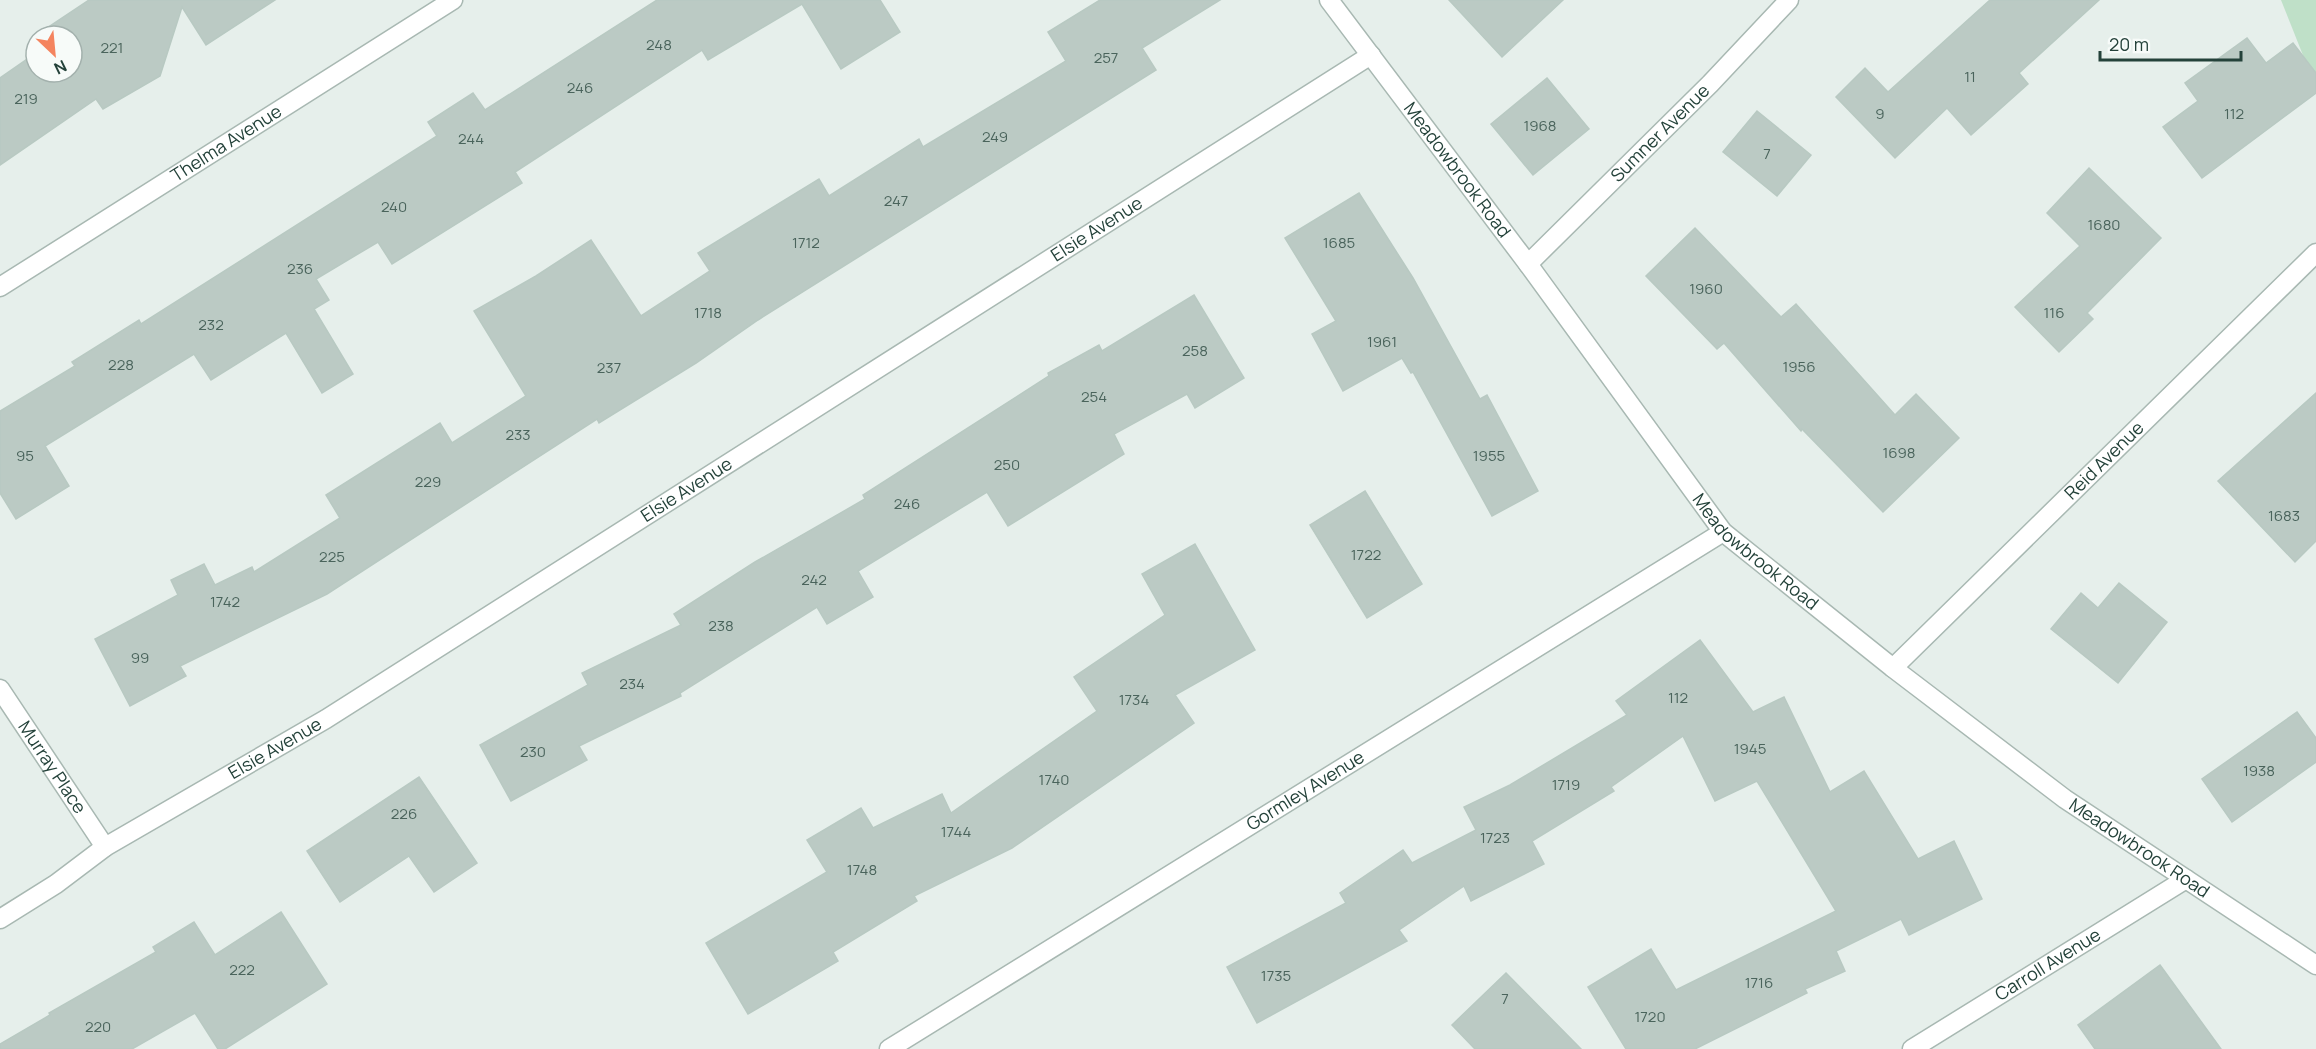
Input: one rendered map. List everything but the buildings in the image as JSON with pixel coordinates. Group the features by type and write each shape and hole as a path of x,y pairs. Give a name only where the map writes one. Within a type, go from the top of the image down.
{"street":[{"name":"Thelma Avenue","path":"0,287 453,0"},
{"name":"Meadowbrook Road","path":"1329,0 1528,264 1723,532 1893,668 2066,799 2316,965"},
{"name":"Sumner Avenue","path":"1528,264 1710,84 1789,0"},
{"name":"Elsie Avenue","path":"0,919 56,884 105,847 326,719 1371,55"},
{"name":"Reid Avenue","path":"1893,668 2316,254"},
{"name":"Gormley Avenue","path":"896,1047 1723,532"},
{"name":"Murray Place","path":"0,689 105,847"},
{"name":"Carroll Avenue","path":"1912,1049 2186,879"}],"green space":[{"path":"2281,0 2316,0 2316,88"}]}
